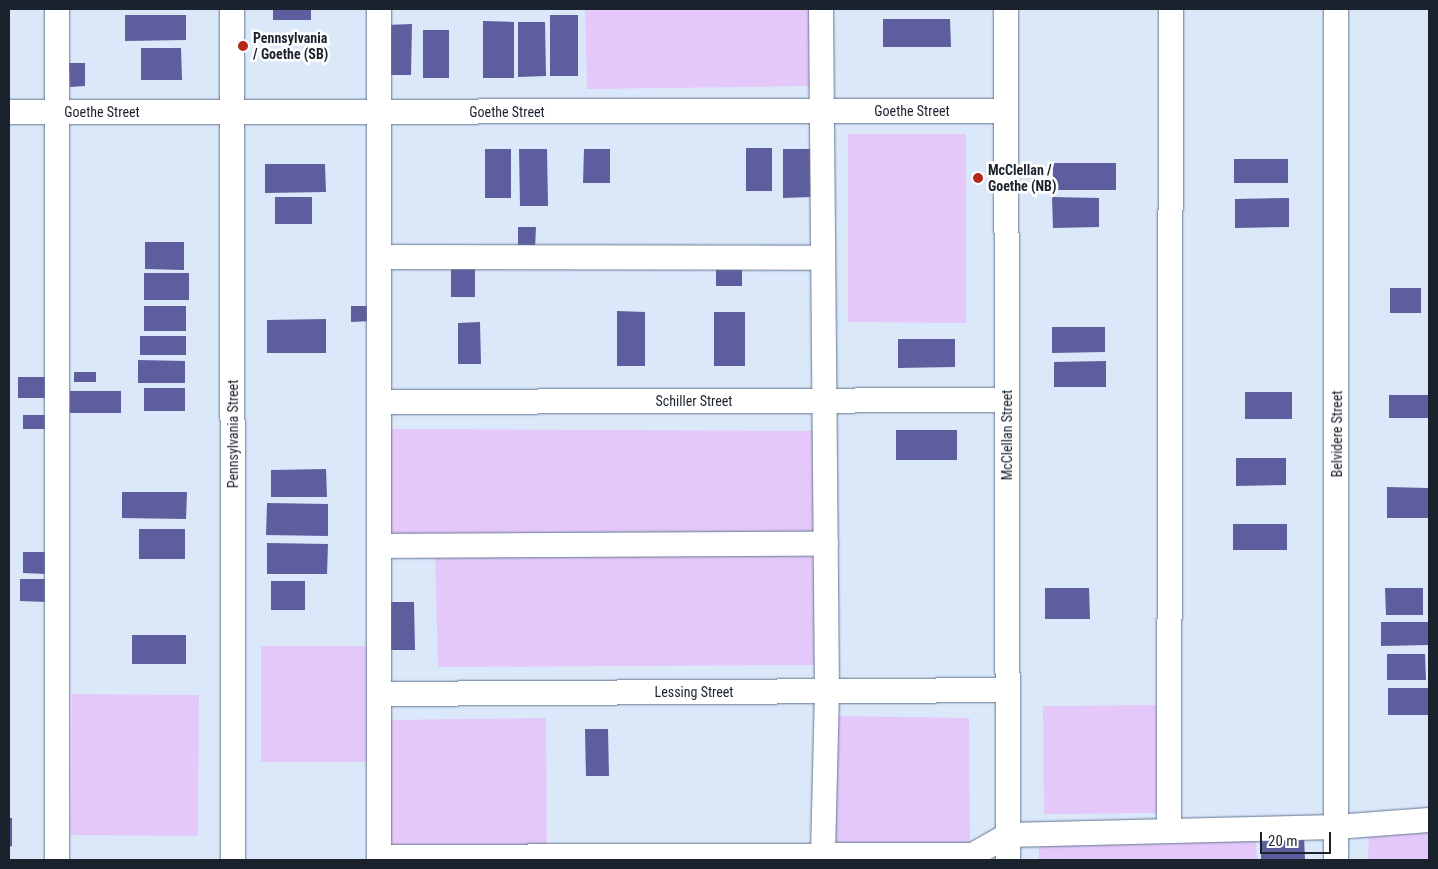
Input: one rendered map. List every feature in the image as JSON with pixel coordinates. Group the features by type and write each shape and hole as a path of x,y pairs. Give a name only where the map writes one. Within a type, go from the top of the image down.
{"street":[{"path":"56,9 57,860"},
{"name":"Pennsylvania Street","path":"232,9 233,860"},
{"path":"379,9 378,112 381,402 379,859 972,855 1008,835 1169,829 1336,827 1429,820"},
{"path":"821,9 827,691 823,855"},
{"name":"McClellan Street","path":"1006,9 1008,860"},
{"path":"1169,829 1171,9"},
{"name":"Belvidere Street","path":"1336,9 1336,860"},
{"name":"Goethe Street","path":"9,112 1006,111"},
{"path":"379,257 823,258"},
{"name":"Schiller Street","path":"381,402 1007,400"},
{"path":"381,546 826,544"},
{"name":"Lessing Street","path":"380,694 1008,690"}],"shaded area":[{"path":"585,9 812,9 812,86 587,89"},
{"path":"848,134 966,134 966,323 848,322"},
{"path":"389,429 813,431 814,540 390,540"},
{"path":"435,553 813,553 815,665 438,667"},
{"path":"261,646 369,646 370,762 261,762"},
{"path":"72,694 199,695 198,836 71,835"},
{"path":"1157,705 1159,813 1044,814 1043,706"},
{"path":"834,716 969,718 970,849 832,851"},
{"path":"546,718 547,849 389,849 387,720"},
{"path":"1429,827 1429,860 1368,860 1369,830"},
{"path":"1256,834 1257,860 1039,860 1039,839"}],"building":[{"path":"273,9 311,9 311,20 273,20"},
{"path":"125,15 186,15 186,40 125,41"},
{"path":"550,15 578,15 578,76 550,76"},
{"path":"883,19 950,19 951,47 883,47"},
{"path":"483,21 514,22 514,78 483,78"},
{"path":"518,22 545,22 546,76 518,77"},
{"path":"412,24 411,75 387,75 386,25"},
{"path":"423,30 449,30 449,78 423,78"},
{"path":"141,48 181,48 182,80 141,80"},
{"path":"69,63 85,63 85,86 70,87"},
{"path":"746,148 772,148 772,191 746,191"},
{"path":"485,149 511,149 511,198 485,198"},
{"path":"519,149 547,149 548,206 520,206"},
{"path":"584,149 610,149 610,183 583,183"},
{"path":"783,149 812,149 812,197 783,198"},
{"path":"1234,159 1288,159 1288,183 1234,183"},
{"path":"1053,163 1116,163 1116,190 1053,190"},
{"path":"265,164 325,164 326,192 265,193"},
{"path":"275,197 312,197 312,224 275,224"},
{"path":"1052,197 1099,198 1099,227 1053,228"},
{"path":"1289,198 1289,227 1235,228 1235,199"},
{"path":"518,227 536,227 535,249 518,249"},
{"path":"145,242 184,242 184,270 145,269"},
{"path":"716,266 742,267 742,286 716,286"},
{"path":"451,268 475,268 475,297 451,297"},
{"path":"144,273 189,273 189,300 144,300"},
{"path":"1390,288 1421,288 1421,313 1390,313"},
{"path":"144,306 186,306 186,331 144,331"},
{"path":"351,306 372,306 372,321 351,322"},
{"path":"617,311 645,312 645,366 617,366"},
{"path":"714,312 745,312 745,366 714,366"},
{"path":"326,319 326,353 267,353 267,320"},
{"path":"480,322 481,364 458,364 458,323"},
{"path":"1052,327 1105,327 1105,352 1052,353"},
{"path":"140,336 186,336 186,355 140,355"},
{"path":"898,339 955,339 955,367 898,368"},
{"path":"138,360 185,361 185,383 138,383"},
{"path":"1106,361 1106,387 1054,387 1054,362"},
{"path":"74,372 96,372 96,382 74,382"},
{"path":"18,377 46,377 46,398 18,398"},
{"path":"144,388 185,388 185,411 144,411"},
{"path":"70,391 121,391 121,413 70,413"},
{"path":"1245,392 1292,392 1292,419 1245,419"},
{"path":"1389,395 1429,395 1429,418 1389,418"},
{"path":"23,415 48,415 48,429 23,429"},
{"path":"896,430 957,430 957,460 896,460"},
{"path":"1236,458 1286,458 1286,485 1236,486"},
{"path":"326,469 327,497 271,497 271,470"},
{"path":"1387,487 1428,488 1428,518 1387,518"},
{"path":"122,492 187,492 186,519 122,518"},
{"path":"267,503 328,504 328,536 266,535"},
{"path":"1233,524 1287,524 1287,550 1233,550"},
{"path":"139,529 185,529 185,559 139,559"},
{"path":"267,543 328,544 327,574 267,574"},
{"path":"23,552 46,552 46,574 23,573"},
{"path":"20,579 47,579 47,602 20,601"},
{"path":"271,581 305,581 305,610 271,610"},
{"path":"1045,588 1089,588 1090,619 1045,619"},
{"path":"1385,588 1423,588 1423,615 1386,615"},
{"path":"388,602 414,602 415,650 388,650"},
{"path":"1381,622 1429,622 1429,645 1381,646"},
{"path":"132,635 186,635 186,664 132,664"},
{"path":"1387,654 1425,654 1426,680 1387,680"},
{"path":"1388,688 1429,688 1429,715 1388,715"},
{"path":"585,729 608,729 609,776 586,776"},
{"path":"9,818 12,818 12,846 9,847"},
{"path":"1304,836 1305,860 1261,860 1261,837"}],"place":[{"name":"Pennsylvania / Goethe (SB)","path":"243,46"},
{"name":"McClellan / Goethe (NB)","path":"978,178"}]}
